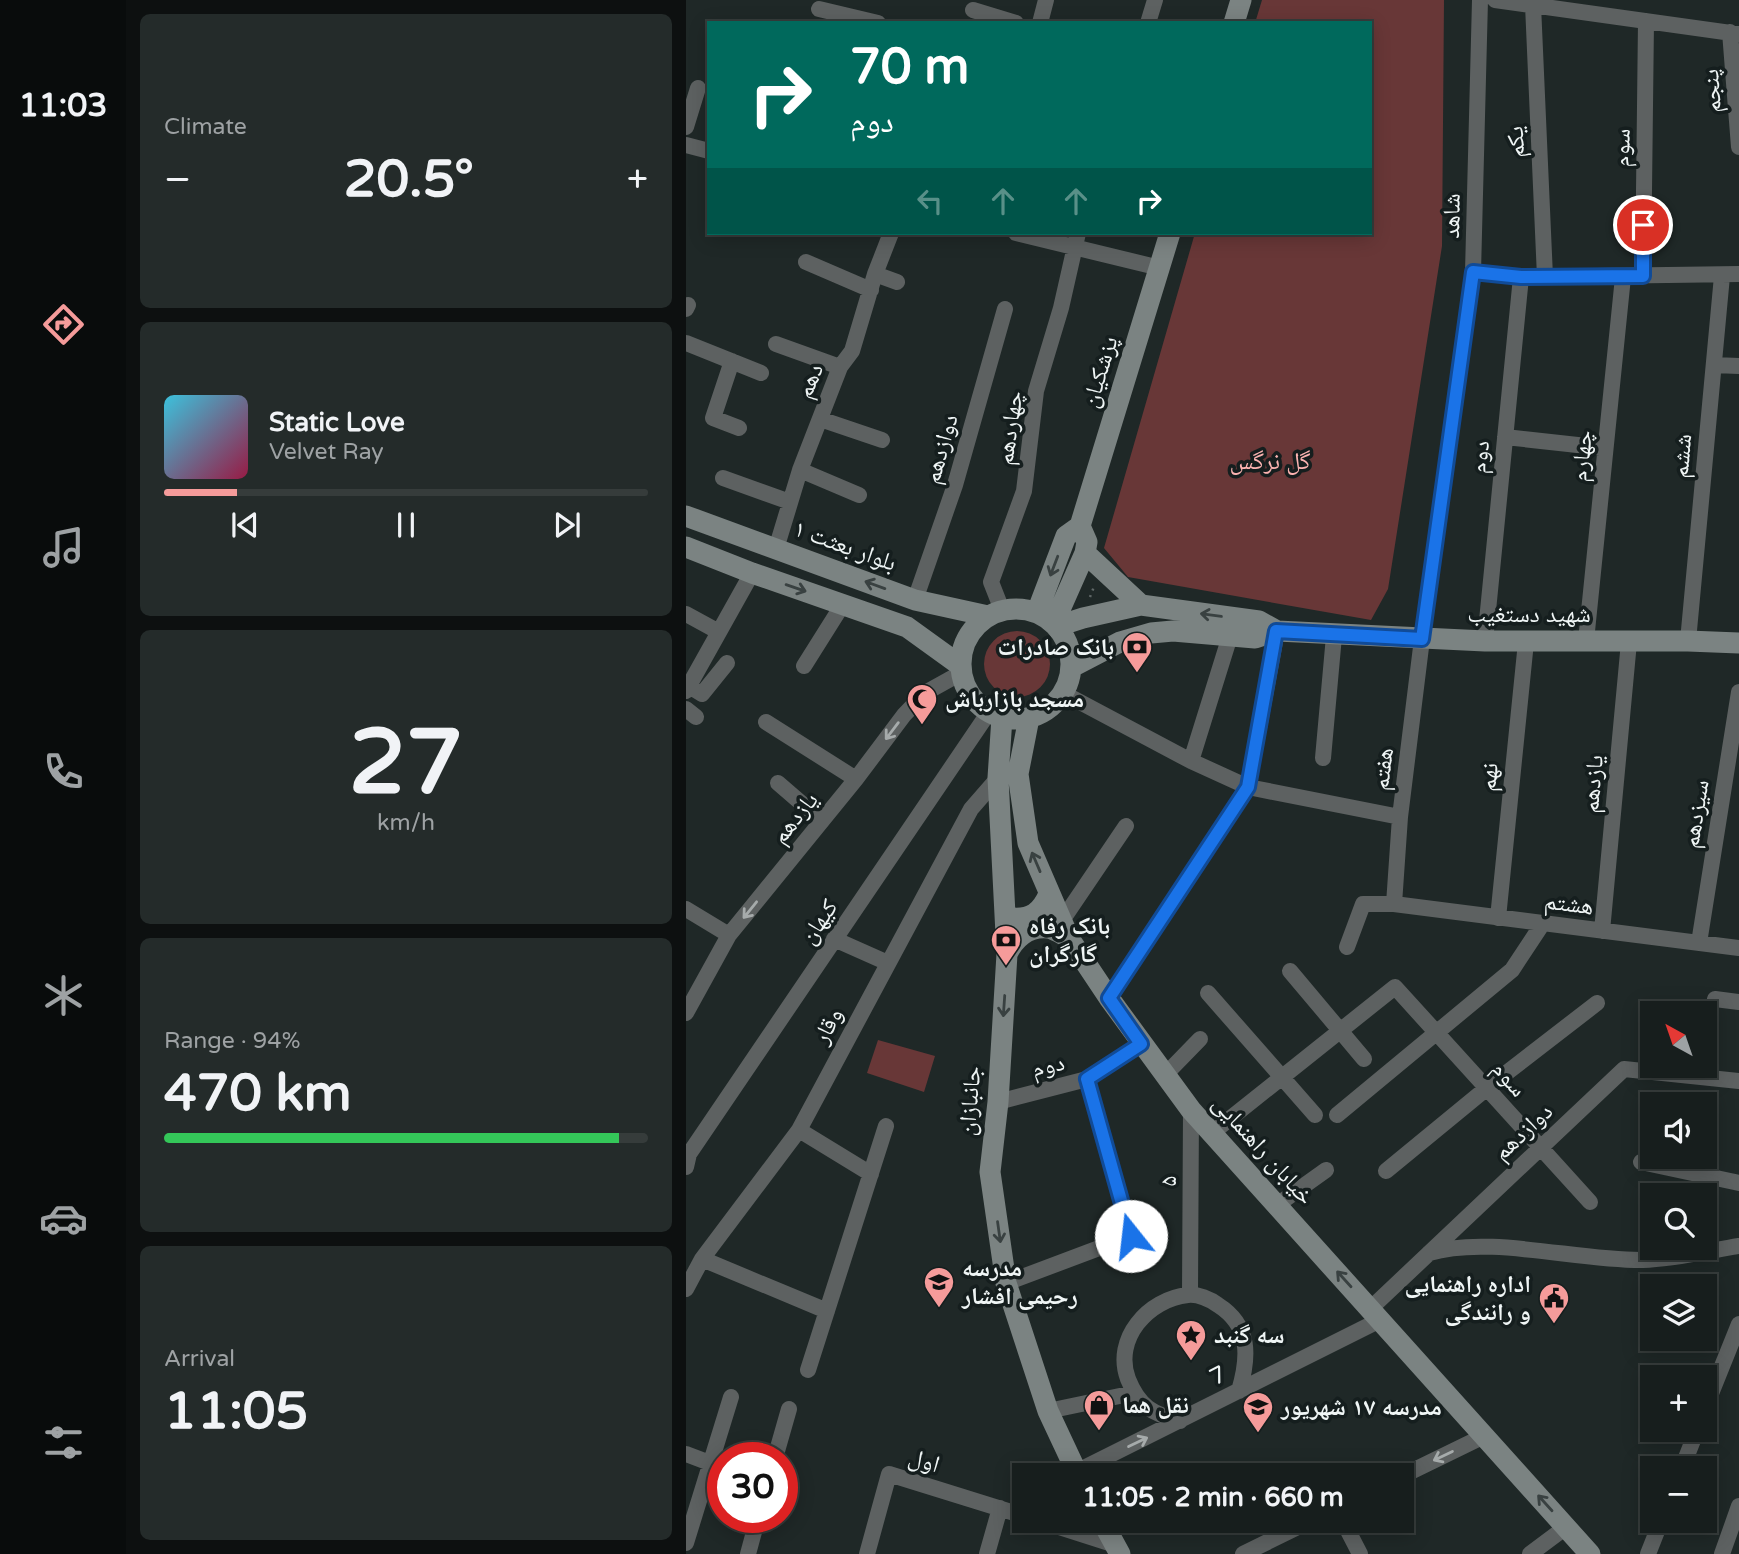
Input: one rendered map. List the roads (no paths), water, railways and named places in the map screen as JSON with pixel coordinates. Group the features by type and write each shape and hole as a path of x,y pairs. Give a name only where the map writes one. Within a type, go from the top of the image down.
{"main road":[{"path":"1235,21 1241,0"},
{"name":"پزشکیان","path":"1049,620 1066,536 1080,526 1169,235"},
{"name":"بلوار بعثت ۱","path":"686,516 915,600 995,613"},
{"name":"پزشکیان","path":"1080,526 1087,542 1085,553"},
{"path":"686,547 907,627 961,669"},
{"path":"1049,620 1085,553 1141,605"},
{"path":"1049,620 1067,641 1072,667 1063,693 1043,713 1030,718 1016,719 995,715 970,695 961,669 962,651 968,637 977,625 995,613 1014,608 1049,620 1083,618 1141,605 1259,621 1276,631"},
{"path":"1072,667 1120,642 1151,633 1173,631 1255,638 1276,631"},
{"name":"شهید دستغیب","path":"1276,631 1334,636 1485,641 1739,643"},
{"name":"جانبازان","path":"995,715 1007,954 998,1102 990,1172 1006,1283 1048,1411 1072,1463"},
{"name":"خیابان راهنمایی","path":"1030,718 1018,774 1028,844 1065,930 1109,998 1191,1110 1590,1554"},
{"path":"1005,912 1011,918 1031,917 1044,906 1049,894"},
{"path":"1007,954 1014,939 1025,933 1048,928 1065,930"},
{"path":"1109,1533 1118,1549"}],"street":[{"path":"1041,21 1046,0"},
{"path":"1149,21 1155,0"},
{"name":"شاهد","path":"1422,639 1473,272 1479,0"},
{"path":"1495,0 1735,33"},
{"name":"یکم","path":"1533,5 1545,277"},
{"path":"818,10 869,21"},
{"path":"973,10 1009,21"},
{"name":"سوم","path":"1643,276 1646,21"},
{"name":"پنجم","path":"1735,33 1739,147"},
{"path":"686,127 698,88"},
{"path":"686,145 707,150"},
{"name":"دهم","path":"776,549 800,470 839,367 852,351 873,282 889,252 891,235"},
{"path":"1033,235 1076,240 1160,268"},
{"name":"چهاردهم","path":"995,613 991,582 1024,491 1036,391 1062,308 1076,240"},
{"path":"806,262 873,282 897,282"},
{"path":"1473,272 1521,277 1731,275"},
{"name":"ششم","path":"1688,641 1714,365 1731,275"},
{"name":"دوم","path":"1485,641 1521,277"},
{"name":"چهارم","path":"1586,641 1623,277"},
{"name":"دوازدهم","path":"915,600 955,485 1005,309"},
{"path":"686,343 761,373"},
{"path":"776,344 839,367"},
{"path":"732,361 713,418 739,428"},
{"path":"1714,365 1739,366"},
{"path":"820,419 882,440"},
{"path":"1505,437 1605,448"},
{"path":"800,470 859,495"},
{"path":"723,478 790,502"},
{"path":"727,663 702,694 688,689 752,573"},
{"path":"804,666 843,604"},
{"path":"686,614 719,632"},
{"path":"1109,998 1248,787 1276,631"},
{"path":"1191,761 1230,636"},
{"path":"1323,758 1334,636"},
{"name":"هفتم","path":"1394,904 1400,817 1422,639"},
{"name":"نهم","path":"1498,918 1526,642"},
{"name":"یازدهم","path":"1602,931 1629,642"},
{"name":"یازدهم","path":"687,1008 729,935 856,779 904,715 925,694 961,669"},
{"name":"سیزدهم","path":"1699,943 1739,692"},
{"path":"1063,693 1191,761 1248,787 1400,817"},
{"name":"کیهان","path":"687,1158 834,939 995,715"},
{"path":"766,722 856,779"},
{"name":"وقار","path":"686,1289 702,1259 799,1130 971,809 998,778"},
{"path":"778,783 822,821"},
{"path":"1065,930 1126,826"},
{"name":"هشتم","path":"1348,947 1363,905 1394,904 1739,948"},
{"path":"686,909 729,935"},
{"path":"1338,1115 1512,970 1543,923"},
{"path":"834,939 888,963"},
{"path":"1290,971 1364,1059"},
{"name":"سوم","path":"1339,1031 1395,987 1590,1202"},
{"path":"1208,993 1315,1115"},
{"path":"1715,999 1739,1002"},
{"path":"1386,1171 1597,1003"},
{"path":"1212,1133 1339,1031"},
{"path":"1164,1076 1200,1040"},
{"name":"دوم","path":"998,1102 1087,1079 1141,1044"},
{"name":"دوازدهم","path":"1375,1314 1427,1253 1624,1069 1739,1081"},
{"path":"1006,1283 1131,1236 1087,1079"},
{"name":"۵","path":"1190,1294 1191,1110"},
{"path":"808,1370 886,1126"},
{"path":"799,1130 871,1174"},
{"path":"1674,1169 1739,1183"},
{"path":"1277,1205 1325,1170"},
{"path":"1427,1253 1446,1247 1495,1248 1644,1260 1739,1247"},
{"path":"702,1259 827,1311"},
{"path":"1180,1421 1158,1416 1144,1406 1134,1393 1127,1375 1125,1355 1129,1336 1140,1319 1155,1306 1190,1294 1210,1299 1227,1311 1240,1327 1247,1346 1246,1367 1239,1391"},
{"name":"7","path":"1097,1463 1239,1391 1375,1314"},
{"path":"1717,1379 1739,1324"},
{"path":"1048,1411 1134,1393"},
{"path":"722,1442 731,1397"},
{"path":"780,1442 789,1409"},
{"path":"1414,1470 1484,1436"},
{"path":"686,1454 707,1461"},
{"name":"اول","path":"867,1554 890,1474 1012,1512"},
{"path":"686,1543 707,1490"},
{"path":"1722,1554 1739,1506"},
{"path":"988,1554 1000,1508"},
{"path":"1530,1554 1566,1527"},
{"path":"748,1554 754,1533"},
{"path":"1073,1533 1118,1549"},
{"path":"1250,1552 1287,1533"},
{"path":"1349,1533 1360,1554"},
{"path":"1648,1554 1656,1533"}],"place":[{"name":"بانک صادرات","path":"1137,674"},
{"name":"مسجد بازارباش","path":"922,726"},
{"name":"بانک رفاه گارگران","path":"1006,967"},
{"name":"مدرسه رحیمی افشار","path":"939,1309"},
{"name":"اداره راهنمایی و رانندگی","path":"1554,1325"},
{"name":"سه گنبد","path":"1191,1362"},
{"name":"نقل هما","path":"1099,1432"},
{"name":"مدرسه ۱۷ شهریور","path":"1258,1434"}],"park label":[{"name":"گل نرگس","path":"1270,461"}]}
